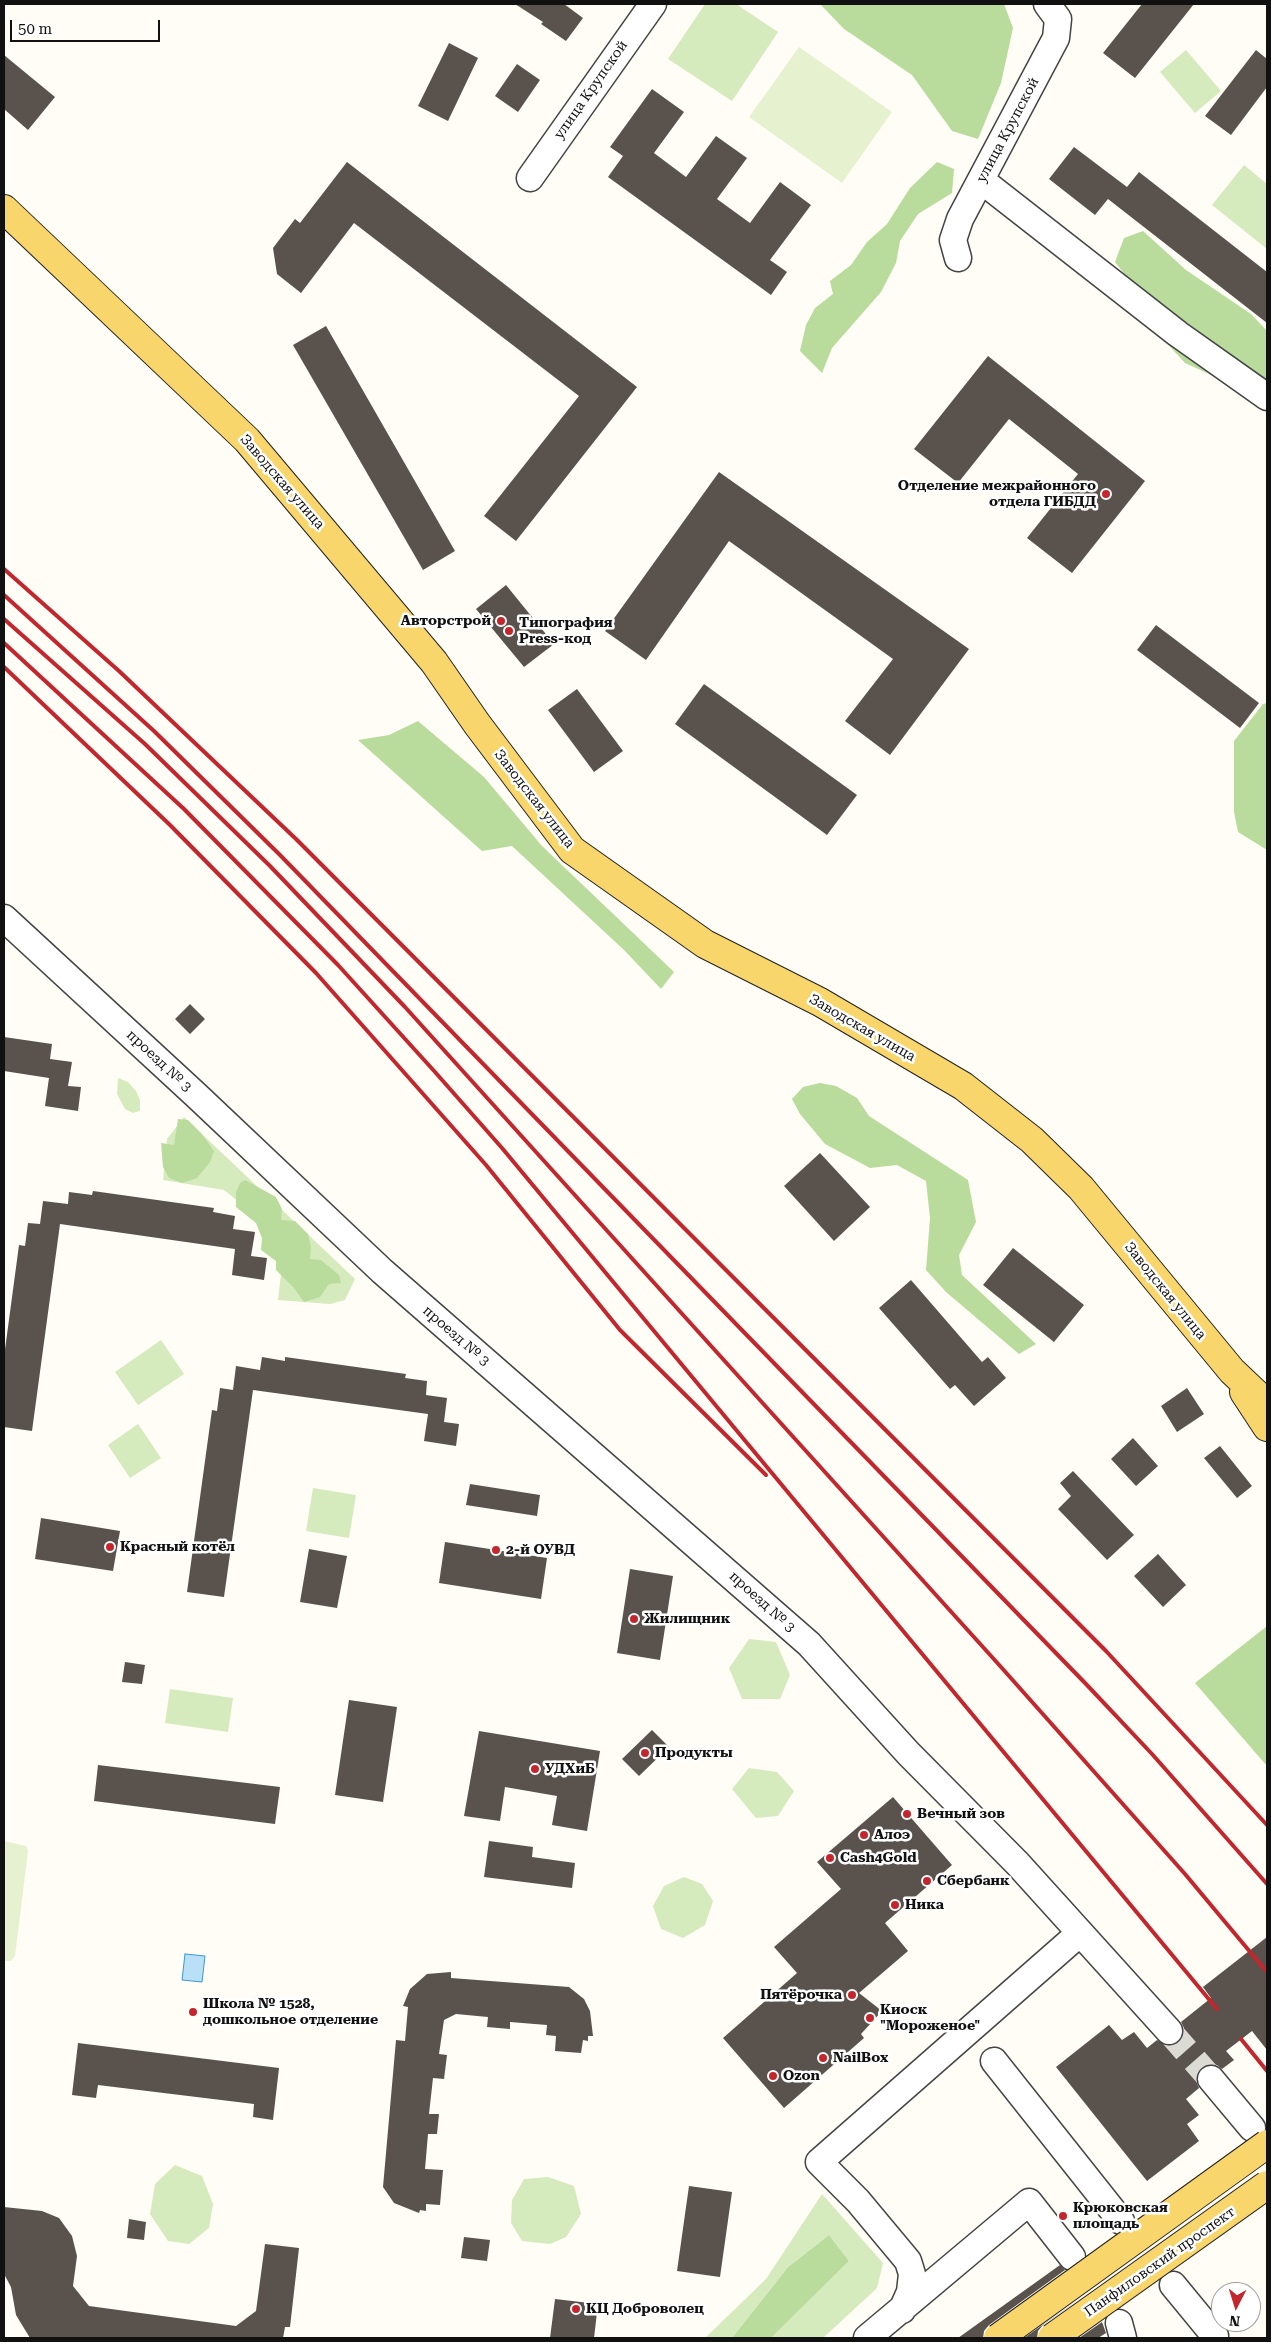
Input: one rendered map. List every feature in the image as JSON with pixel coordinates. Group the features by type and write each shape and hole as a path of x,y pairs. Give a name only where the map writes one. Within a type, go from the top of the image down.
{"main road":[{"name":"Заводская улица","path":"4,210 247,440 434,662 477,724 572,850 705,944 820,1002 963,1086 1028,1136 1081,1188 1232,1371 1267,1404"},
{"name":"Заводская улица","path":"1232,1371 1267,1427"},
{"path":"998,2338 1259,2136"},
{"name":"Панфиловский проспект","path":"1052,2338 1267,2185"}],"street":[{"name":"улица Крупской","path":"530,178 653,4"},
{"name":"улица Крупской","path":"958,258 953,240 960,219 1056,38 1058,20 1047,4"},
{"path":"981,180 1178,334 1267,397"},
{"name":"проезд № 3","path":"4,918 197,1096 382,1271 809,1644 908,1753 1018,1864 1169,2031"},
{"path":"902,2310 910,2292 912,2274 908,2261 858,2202 819,2162 1080,1933"},
{"path":"994,2061 1121,2222"},
{"path":"1210,2079 1259,2136"},
{"path":"867,2338 1029,2202 1072,2257"},
{"path":"1173,2285 1215,2336"}],"green space":[{"path":"705,4 736,4 778,32 732,101 668,59"},
{"path":"820,4 1004,4 1013,28 1001,83 978,139 952,131 912,75 844,29"},
{"path":"799,47 892,112 842,183 749,117"},
{"path":"1186,50 1221,91 1195,113 1160,72"},
{"path":"937,162 954,169 952,193 918,214 900,241 896,263 881,292 832,348 822,373 800,351 806,325 815,308 833,294 830,281 851,265 867,242 887,224 910,188"},
{"path":"1244,165 1267,184 1267,249 1212,205"},
{"path":"1143,231 1186,270 1251,314 1267,331 1267,385 1240,388 1185,363 1152,327 1130,281 1115,262 1124,238"},
{"path":"1267,703 1267,850 1238,832 1234,812 1234,741 1263,704"},
{"path":"418,721 484,777 542,846 674,972 661,989 624,950 512,846 482,851 358,740 389,735"},
{"path":"118,1078 128,1082 136,1091 140,1100 140,1111 133,1113 125,1109 117,1094"},
{"path":"820,1083 836,1086 857,1098 869,1116 968,1180 976,1222 959,1255 962,1275 1036,1344 1019,1354 946,1292 926,1270 930,1218 926,1181 897,1165 870,1168 825,1144 800,1114 792,1099 803,1087"},
{"path":"184,1117 355,1279 345,1300 330,1304 278,1300 283,1257 265,1223 224,1190 163,1180 167,1139"},
{"path":"178,1119 188,1120 201,1133 214,1151 210,1162 197,1178 182,1183 169,1178 163,1167 161,1143 174,1145"},
{"path":"245,1180 276,1197 282,1209 281,1220 295,1221 308,1234 311,1247 310,1259 321,1260 339,1275 341,1283 329,1284 320,1297 304,1302 294,1288 276,1270 276,1261 261,1250 262,1238 256,1223 236,1207 236,1192 240,1183"},
{"path":"161,1340 184,1374 138,1405 115,1372"},
{"path":"138,1424 161,1458 130,1478 108,1445"},
{"path":"313,1488 356,1495 349,1538 306,1531"},
{"path":"1267,1626 1267,1766 1195,1683"},
{"path":"749,1639 776,1642 790,1675 780,1699 742,1699 729,1668"},
{"path":"170,1689 233,1698 228,1732 165,1723"},
{"path":"749,1768 777,1772 794,1791 778,1816 756,1818 732,1789"},
{"path":"4,1841 26,1846 28,1851 15,1956 11,1961 4,1961"},
{"path":"684,1877 702,1884 713,1901 705,1925 683,1938 661,1929 653,1906 664,1886"},
{"path":"175,2165 202,2176 213,2204 209,2228 189,2244 168,2241 150,2214 155,2184"},
{"path":"548,2177 574,2186 581,2214 566,2237 550,2244 522,2241 511,2223 512,2200 524,2179"},
{"path":"822,2194 883,2263 877,2288 823,2338 771,2338 849,2261 829,2235 788,2267 732,2338 705,2338 766,2279"},
{"path":"829,2235 849,2261 771,2338 732,2338 788,2267"}],"water":[{"path":"185,1954 205,1956 202,1982 182,1980"}],"building":[{"path":"515,4 564,4 583,18 566,41 541,24 543,22"},
{"path":"1142,4 1194,4 1135,78 1103,53"},
{"path":"449,43 478,58 448,121 418,106"},
{"path":"1256,50 1267,59 1267,87 1231,135 1205,116"},
{"path":"4,55 55,97 28,130 4,109"},
{"path":"517,64 540,80 518,112 495,96"},
{"path":"652,89 684,112 654,153 686,177 716,136 747,158 717,199 750,223 780,182 811,205 770,260 787,272 771,295 608,177 623,156 610,147"},
{"path":"1074,147 1127,187 1139,172 1267,272 1267,323 1108,199 1095,215 1049,179"},
{"path":"347,162 637,387 516,541 484,516 579,396 354,223 301,293 277,274 273,248 295,219 300,223"},
{"path":"326,326 455,551 423,570 293,345"},
{"path":"988,356 1145,481 1072,573 1027,538 1078,474 1009,419 958,483 914,449"},
{"path":"719,472 969,649 890,755 845,721 893,659 729,541 646,660 605,631"},
{"path":"506,585 554,644 524,667 476,609"},
{"path":"1156,625 1259,703 1240,728 1137,650"},
{"path":"704,684 857,795 827,835 675,724"},
{"path":"577,689 623,751 594,772 548,710"},
{"path":"190,1004 205,1019 190,1034 175,1019"},
{"path":"4,1037 52,1044 50,1059 72,1062 68,1086 81,1087 78,1111 45,1106 49,1078 4,1071"},
{"path":"820,1153 870,1207 834,1241 784,1186"},
{"path":"93,1191 214,1208 213,1212 235,1216 233,1229 255,1232 251,1256 267,1258 264,1280 232,1275 235,1249 60,1224 32,1431 4,1427 4,1357 19,1245 25,1246 28,1223 40,1224 43,1201 68,1204 69,1192 92,1195"},
{"path":"1013,1248 1084,1305 1054,1342 983,1285"},
{"path":"911,1280 982,1362 988,1357 1006,1378 974,1406 955,1385 950,1389 879,1308"},
{"path":"262,1357 285,1361 285,1357 406,1374 405,1378 427,1381 426,1395 447,1398 444,1422 459,1424 456,1446 424,1441 428,1414 253,1390 224,1597 187,1592 212,1410 217,1411 220,1388 233,1390 236,1366 260,1370"},
{"path":"1187,1388 1204,1414 1177,1432 1161,1406"},
{"path":"1133,1438 1158,1466 1136,1486 1111,1459"},
{"path":"1220,1446 1252,1486 1237,1498 1204,1458"},
{"path":"1073,1471 1134,1535 1107,1560 1058,1509 1071,1496 1060,1483"},
{"path":"470,1484 540,1495 537,1516 466,1505"},
{"path":"41,1518 120,1531 113,1571 35,1559"},
{"path":"445,1542 547,1558 541,1599 439,1583"},
{"path":"309,1549 347,1556 337,1608 300,1602"},
{"path":"1158,1554 1186,1585 1163,1607 1134,1576"},
{"path":"630,1569 673,1576 660,1660 617,1653"},
{"path":"125,1662 145,1665 142,1684 122,1682"},
{"path":"349,1700 397,1707 383,1802 335,1795"},
{"name":"Продукты","path":"652,1730 669,1747 639,1776 622,1759"},
{"name":"УДХиБ","path":"479,1731 600,1751 587,1831 552,1825 557,1796 505,1787 500,1821 464,1816"},
{"path":"98,1765 280,1787 275,1824 94,1801"},
{"path":"893,1797 952,1865 885,1923 908,1951 859,1993 882,2011 861,2034 864,2038 784,2108 723,2038 797,1973 774,1947 841,1889 817,1862"},
{"path":"489,1841 533,1847 532,1857 575,1863 572,1888 484,1877"},
{"path":"1267,1937 1267,2050 1252,2031 1226,2051 1234,2060 1222,2069 1217,2065 1209,2064 1201,2068 1197,2074 1196,2081 1199,2088 1186,2099 1199,2115 1187,2124 1199,2141 1147,2181 1056,2067 1109,2025 1122,2040 1134,2032 1147,2048 1157,2040 1165,2045 1173,2046 1179,2042 1183,2035 1184,2028 1181,2022 1211,1998 1203,1987"},
{"path":"451,1972 451,1978 569,1987 584,1999 590,2011 593,2036 588,2036 588,2041 583,2040 581,2053 555,2051 556,2036 546,2035 547,2025 510,2022 510,2029 487,2027 488,2017 456,2014 444,2020 439,2054 447,2055 444,2079 433,2078 429,2114 439,2114 437,2134 428,2134 425,2169 443,2170 440,2205 426,2204 426,2211 420,2210 419,2213 394,2203 383,2187 396,2040 405,2041 408,2007 403,2006 410,1989 427,1974"},
{"path":"78,2043 279,2068 273,2120 253,2117 254,2104 98,2085 96,2098 72,2095"},
{"path":"689,2186 732,2192 720,2277 677,2271"},
{"path":"4,2207 42,2211 59,2218 72,2236 77,2256 73,2286 89,2306 236,2326 256,2311 265,2244 299,2248 290,2327 285,2327 283,2338 30,2338 16,2315 11,2287 4,2274"},
{"path":"129,2219 146,2222 144,2240 127,2238"},
{"path":"464,2237 490,2240 487,2261 461,2258"},
{"path":"1060,2265 1065,2270 989,2325 984,2331 983,2338 958,2338"},
{"path":"1084,2296 1043,2325 1038,2331 1037,2338 1024,2338"},
{"path":"555,2299 598,2304 594,2338 550,2338"},
{"path":"1102,2322 1106,2333 1098,2338 1079,2338"}],"tunnel":[{"path":"1169,2031 1211,2079"}],"railway":[{"path":"4,569 119,671 296,839 1106,1651 1267,1825"},
{"path":"4,595 154,731 280,855 1086,1684 1152,1754 1267,1884"},
{"path":"4,619 145,744 270,866 405,1007 1001,1667 1185,1874 1266,1971"},
{"path":"4,643 184,809 338,965 435,1072 502,1148 1217,2009"},
{"path":"4,667 170,825 316,973 486,1165 620,1330 766,1475"},
{"path":"1241,2039 1267,2071"}],"place":[{"name":"Отделение межрайонного отдела ГИБДД","path":"1106,494"},
{"name":"Авторстрой","path":"501,621"},
{"name":"Типография Press-код","path":"509,631"},
{"name":"Красный котёл","path":"110,1547"},
{"name":"2-й ОУВД","path":"496,1550"},
{"name":"Жилищник","path":"634,1619"},
{"name":"Продукты","path":"645,1753"},
{"name":"УДХиБ","path":"535,1769"},
{"name":"Вечный зов","path":"907,1814"},
{"name":"Алоэ","path":"864,1835"},
{"name":"Cash4Gold","path":"830,1858"},
{"name":"Сбербанк","path":"927,1881"},
{"name":"Ника","path":"895,1905"},
{"name":"Пятёрочка","path":"852,1995"},
{"name":"Школа № 1528, дошкольное отделение","path":"193,2012"},
{"name":"Киоск \"Мороженое\"","path":"870,2018"},
{"name":"NailBox","path":"823,2058"},
{"name":"Ozon","path":"773,2076"},
{"name":"Крюковская площадь","path":"1063,2216"},
{"name":"КЦ Доброволец","path":"576,2309"}]}
